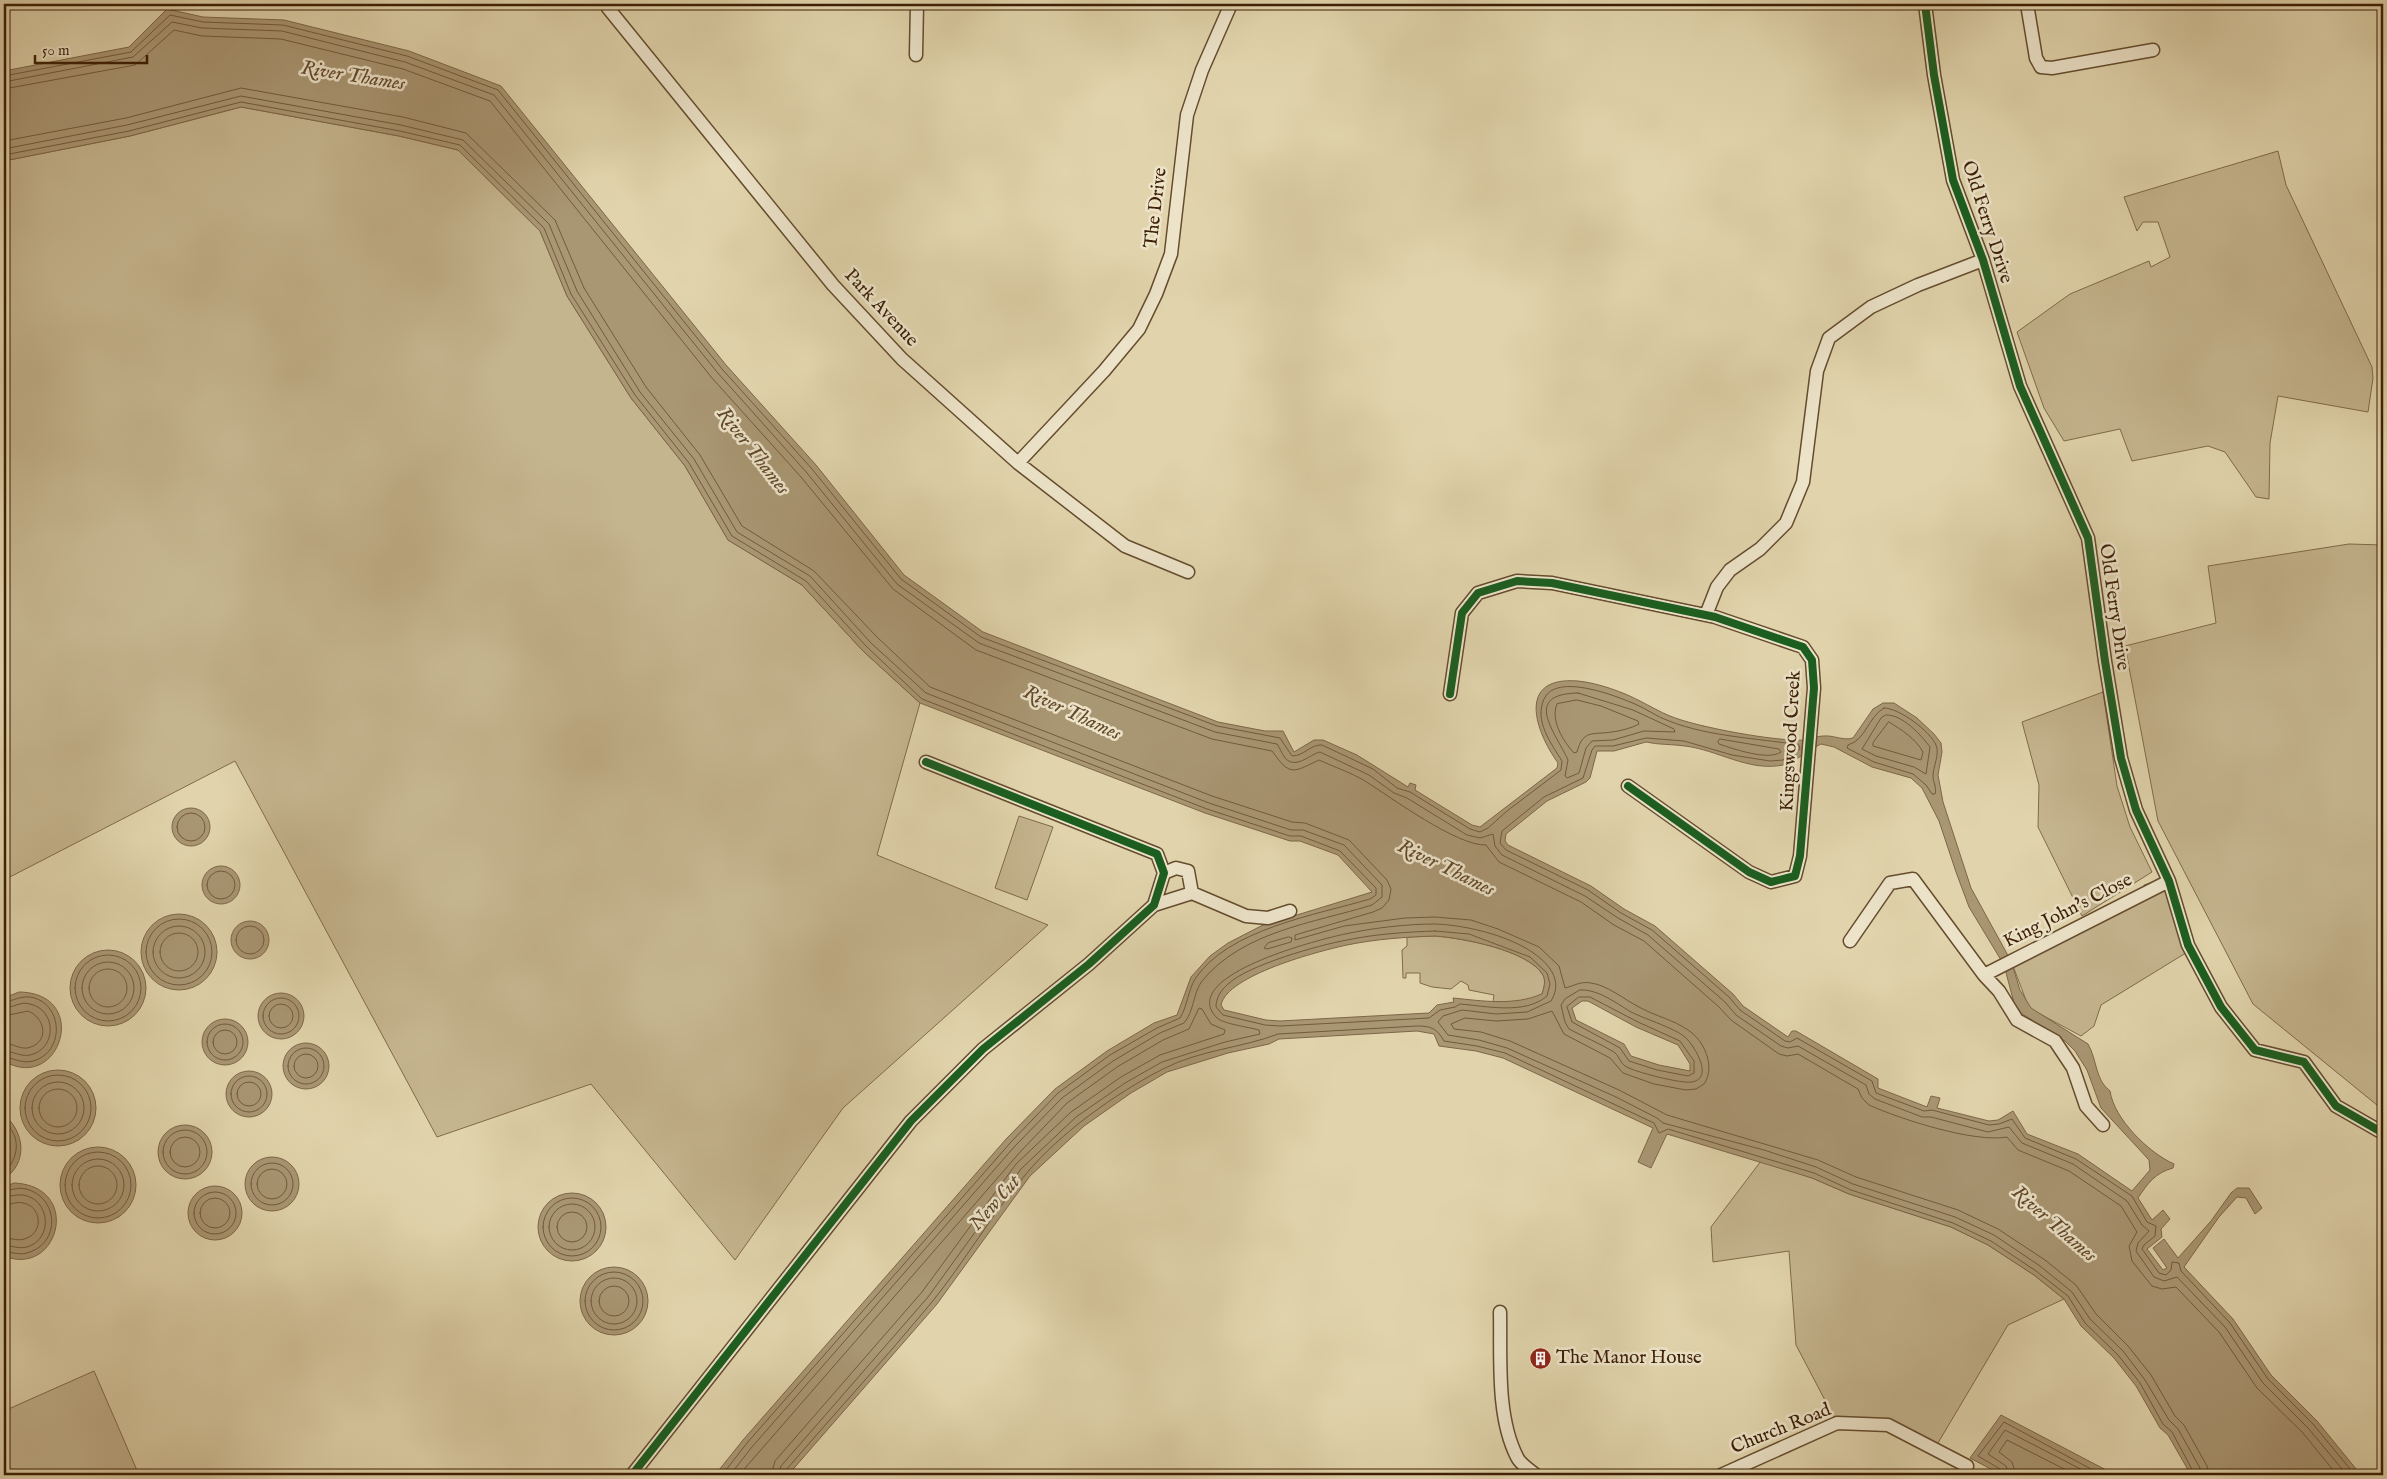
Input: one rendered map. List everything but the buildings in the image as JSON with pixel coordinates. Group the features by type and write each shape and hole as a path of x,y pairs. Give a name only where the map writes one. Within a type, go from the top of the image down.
{"street":[{"name":"Park Avenue","path":"607,4 834,285 902,359 1018,463 1125,546 1188,572"},
{"path":"916,55 917,4"},
{"name":"The Drive","path":"1018,463 1104,371 1139,329 1156,294 1171,254 1187,115 1202,70 1231,4"},
{"name":"Old Ferry Drive","path":"1925,4 1934,75 1953,180 1983,260 2020,386 2088,538 2105,661 2122,758 2136,810 2169,881 2188,945 2222,1007 2255,1050 2304,1062 2336,1106 2383,1133"},
{"path":"2027,4 2036,58 2041,67 2052,68 2153,50"},
{"path":"1706,615 1717,587 1730,570 1760,549 1786,523 1803,482 1817,371 1829,338 1871,307 1918,285 1983,260"},
{"name":"Kingswood Creek","path":"1450,694 1462,613 1478,593 1517,581 1552,582 1706,615 1803,647 1812,660 1814,688 1800,856 1795,876 1771,882 1749,872 1628,786"},
{"path":"926,762 1157,854 1164,873 1154,906"},
{"path":"1164,873 1176,868 1188,871 1192,894"},
{"path":"1850,941 1890,883 1913,880 1984,975 1999,991 2017,1020 2055,1041 2073,1068 2086,1106 2103,1125"},
{"name":"King John's Close","path":"1984,975 2169,881"},
{"path":"632,1475 911,1121 982,1049 1089,964 1154,906 1192,894 1251,916 1268,918 1290,911"},
{"path":"1500,1312 1502,1402 1517,1459 1536,1475"},
{"name":"Church Road","path":"1721,1475 1837,1423 1888,1424 1967,1466"}],"shaded area":[{"path":"241,107 399,136 458,150 540,231 567,296 631,398 685,466 728,540 802,585 863,651 920,703 877,855 1048,925 843,1108 735,1260 591,1084 437,1137 235,761 4,880 4,161 130,136"},
{"path":"2278,151 2286,185 2372,367 2373,378 2368,412 2278,396 2270,443 2269,499 2256,497 2225,452 2208,446 2132,461 2120,429 2064,441 2044,408 2017,332 2070,294 2149,261 2151,267 2170,257 2158,222 2143,222 2137,231 2124,197"},
{"path":"2349,544 2383,545 2383,1110 2253,1004 2158,821 2125,646 2216,623 2208,566"},
{"path":"2103,692 2117,786 2130,827 2152,872 2082,916 2038,827 2039,785 2022,722"},
{"path":"1019,816 1053,827 1027,900 995,888"},
{"path":"2159,880 2165,888 2194,948 2101,1005 2094,1026 2081,1036 2029,1008 2013,966 2144,889 2144,885"},
{"path":"1435,936 1461,939 1494,947 1524,959 1535,966 1543,975 1545,982 1542,994 1526,1001 1493,1002 1494,995 1469,990 1468,985 1461,981 1451,989 1432,987 1420,983 1420,973 1406,973 1406,978 1403,978 1402,950 1407,946 1407,937"},
{"path":"1761,1161 1812,1178 1849,1194 1951,1227 1988,1245 2034,1275 2064,1299 2008,1325 1935,1448 1888,1425 1837,1423 1796,1345 1789,1251 1713,1262 1711,1227"},
{"path":"94,1371 139,1475 4,1475 4,1411"}],"water":[{"path":"167,9 203,17 284,20 409,51 501,86 726,365 816,465 904,575 983,632 1218,722 1265,731 1283,731 1294,752 1314,740 1323,740 1357,755 1408,787 1410,783 1416,785 1415,790 1472,825 1480,827 1557,768 1558,763 1543,736 1538,722 1536,708 1538,696 1545,687 1558,682 1578,681 1602,686 1626,694 1670,716 1698,725 1776,739 1805,740 1818,736 1853,738 1873,709 1883,703 1894,703 1917,718 1941,743 1942,752 1938,775 1943,802 1971,888 2011,961 2020,990 2031,1008 2088,1044 2099,1075 2110,1091 2118,1113 2125,1124 2154,1152 2174,1164 2173,1168 2152,1179 2138,1198 2152,1220 2163,1210 2170,1219 2161,1229 2162,1237 2147,1249 2163,1270 2167,1268 2153,1248 2164,1239 2178,1258 2211,1221 2231,1193 2237,1188 2249,1188 2262,1208 2255,1214 2246,1198 2237,1197 2219,1217 2184,1267 2233,1319 2271,1375 2317,1421 2361,1475 2191,1475 2168,1435 2160,1428 2136,1386 2114,1358 2081,1326 2064,1299 2034,1275 1988,1245 1951,1227 1849,1194 1812,1178 1667,1134 1651,1168 1638,1162 1653,1128 1503,1058 1476,1051 1439,1046 1434,1034 1417,1031 1279,1039 1269,1044 1228,1053 1167,1072 1131,1093 1084,1126 1030,1176 937,1304 788,1475 715,1475 743,1440 1007,1138 1055,1089 1107,1051 1154,1023 1177,1015 1191,977 1210,956 1228,943 1261,926 1372,892 1338,855 1300,841 1290,841 1205,813 920,703 863,651 802,585 728,540 685,466 631,398 567,296 540,231 458,150 399,136 241,107 130,136 4,161 4,71 129,47","holes":["1646,742 1697,748 1758,766 1787,764 1821,744 1834,747 1872,767 1911,778 1922,788 1939,821 1969,907 2004,965 2014,1003 2019,1012 2065,1041 2075,1051 2087,1070 2101,1108 2149,1160 2150,1170 2132,1191 2078,1154 2027,1134 2013,1111 1998,1120 1989,1121 1937,1108 1940,1098 1931,1096 1927,1107 1878,1088 1878,1079 1796,1031 1792,1031 1788,1037 1743,1006 1733,994 1655,926 1624,909 1591,886 1508,845 1505,841 1506,834 1547,801 1586,782 1590,778 1597,751 1614,751","1447,937 1509,952 1535,966 1543,975 1545,982 1542,994 1531,998 1509,1001 1453,998 1454,1002 1437,1005 1429,1013 1280,1021 1266,1020 1224,1010 1221,1005 1227,994 1239,984 1256,974 1276,966 1334,948 1391,939","1582,1001 1588,1001 1636,1027 1678,1045 1690,1064 1690,1071 1659,1065 1631,1056 1624,1044 1576,1020 1572,1008"]},
{"path":"191,808 204,814 210,827 204,840 191,846 178,840 172,827 178,814"},
{"path":"221,866 234,872 240,885 234,898 221,904 208,898 202,885 208,872"},
{"path":"179,914 193,917 206,925 214,938 217,952 214,966 206,979 193,987 179,990 165,987 152,979 144,966 141,952 144,938 152,925 165,917"},
{"path":"250,921 263,927 269,940 263,953 250,959 237,953 231,940 237,927"},
{"path":"108,950 122,953 135,961 143,974 146,988 143,1002 135,1015 122,1023 108,1026 94,1023 81,1015 73,1002 70,988 73,974 81,961 94,953"},
{"path":"19,992 42,997 55,1008 61,1023 60,1039 53,1054 40,1064 24,1068 4,1061 4,998"},
{"path":"276,993 286,993 300,1003 304,1016 300,1029 294,1035 286,1039 276,1039 262,1029 258,1021 258,1011 268,997"},
{"path":"220,1019 230,1019 244,1029 248,1042 244,1055 238,1061 230,1065 220,1065 206,1055 202,1047 202,1037 212,1023"},
{"path":"301,1043 311,1043 325,1053 329,1066 325,1079 319,1085 311,1089 301,1089 287,1079 283,1071 283,1061 293,1047"},
{"path":"58,1070 72,1073 85,1081 93,1094 96,1108 93,1122 85,1135 72,1143 58,1146 44,1143 31,1135 23,1122 20,1108 23,1094 31,1081 44,1073"},
{"path":"244,1071 254,1071 268,1081 272,1094 268,1107 262,1113 254,1117 244,1117 230,1107 226,1099 226,1089 236,1075"},
{"path":"4,1115 16,1130 21,1147 17,1165 4,1179"},
{"path":"185,1125 195,1127 204,1133 210,1142 212,1152 210,1162 204,1171 195,1177 185,1179 175,1177 166,1171 160,1162 158,1152 160,1142 166,1133 175,1127"},
{"path":"98,1147 112,1150 125,1158 133,1171 136,1185 133,1199 125,1212 112,1220 98,1223 84,1220 71,1212 63,1199 60,1185 63,1171 71,1158 84,1150"},
{"path":"272,1157 291,1165 299,1184 291,1203 272,1211 253,1203 245,1184 253,1165"},
{"path":"14,1183 36,1188 49,1199 56,1213 56,1229 50,1243 38,1254 23,1259 4,1256 4,1187"},
{"path":"215,1186 225,1188 234,1194 240,1203 242,1213 240,1223 234,1232 225,1238 215,1240 205,1238 196,1232 190,1223 188,1213 190,1203 196,1194 205,1188"},
{"path":"572,1193 585,1196 596,1203 603,1214 606,1227 603,1240 596,1251 585,1258 572,1261 559,1258 548,1251 541,1240 538,1227 541,1214 548,1203 559,1196"},
{"path":"614,1267 627,1270 638,1277 645,1288 648,1301 645,1314 638,1325 627,1332 614,1335 601,1332 590,1325 583,1314 580,1301 583,1288 590,1277 601,1270"},
{"path":"2001,1415 2108,1471 2107,1475 2002,1475 1970,1458"}],"cycle path":[{"path":"1925,4 1934,75 1953,180 1983,260 2020,386 2088,538 2121,758 2136,810 2169,881 2188,945 2221,1007 2255,1050 2304,1062 2336,1106 2383,1133"},
{"path":"1450,694 1462,613 1478,593 1517,581 1552,583 1715,617 1803,647 1812,660 1814,688 1800,856 1795,876 1771,882 1749,872 1628,786"},
{"path":"632,1475 911,1121 983,1049 1089,964 1154,905 1164,873 1157,854 926,762"}],"place":[{"name":"The Manor House","path":"1540,1358"}],"water label":[{"name":"River Thames","path":"353,76"},
{"name":"River Thames","path":"753,451"},
{"name":"River Thames","path":"1072,713"},
{"name":"River Thames","path":"1446,868"},
{"name":"New Cut","path":"995,1203"},
{"name":"River Thames","path":"2054,1224"}]}
